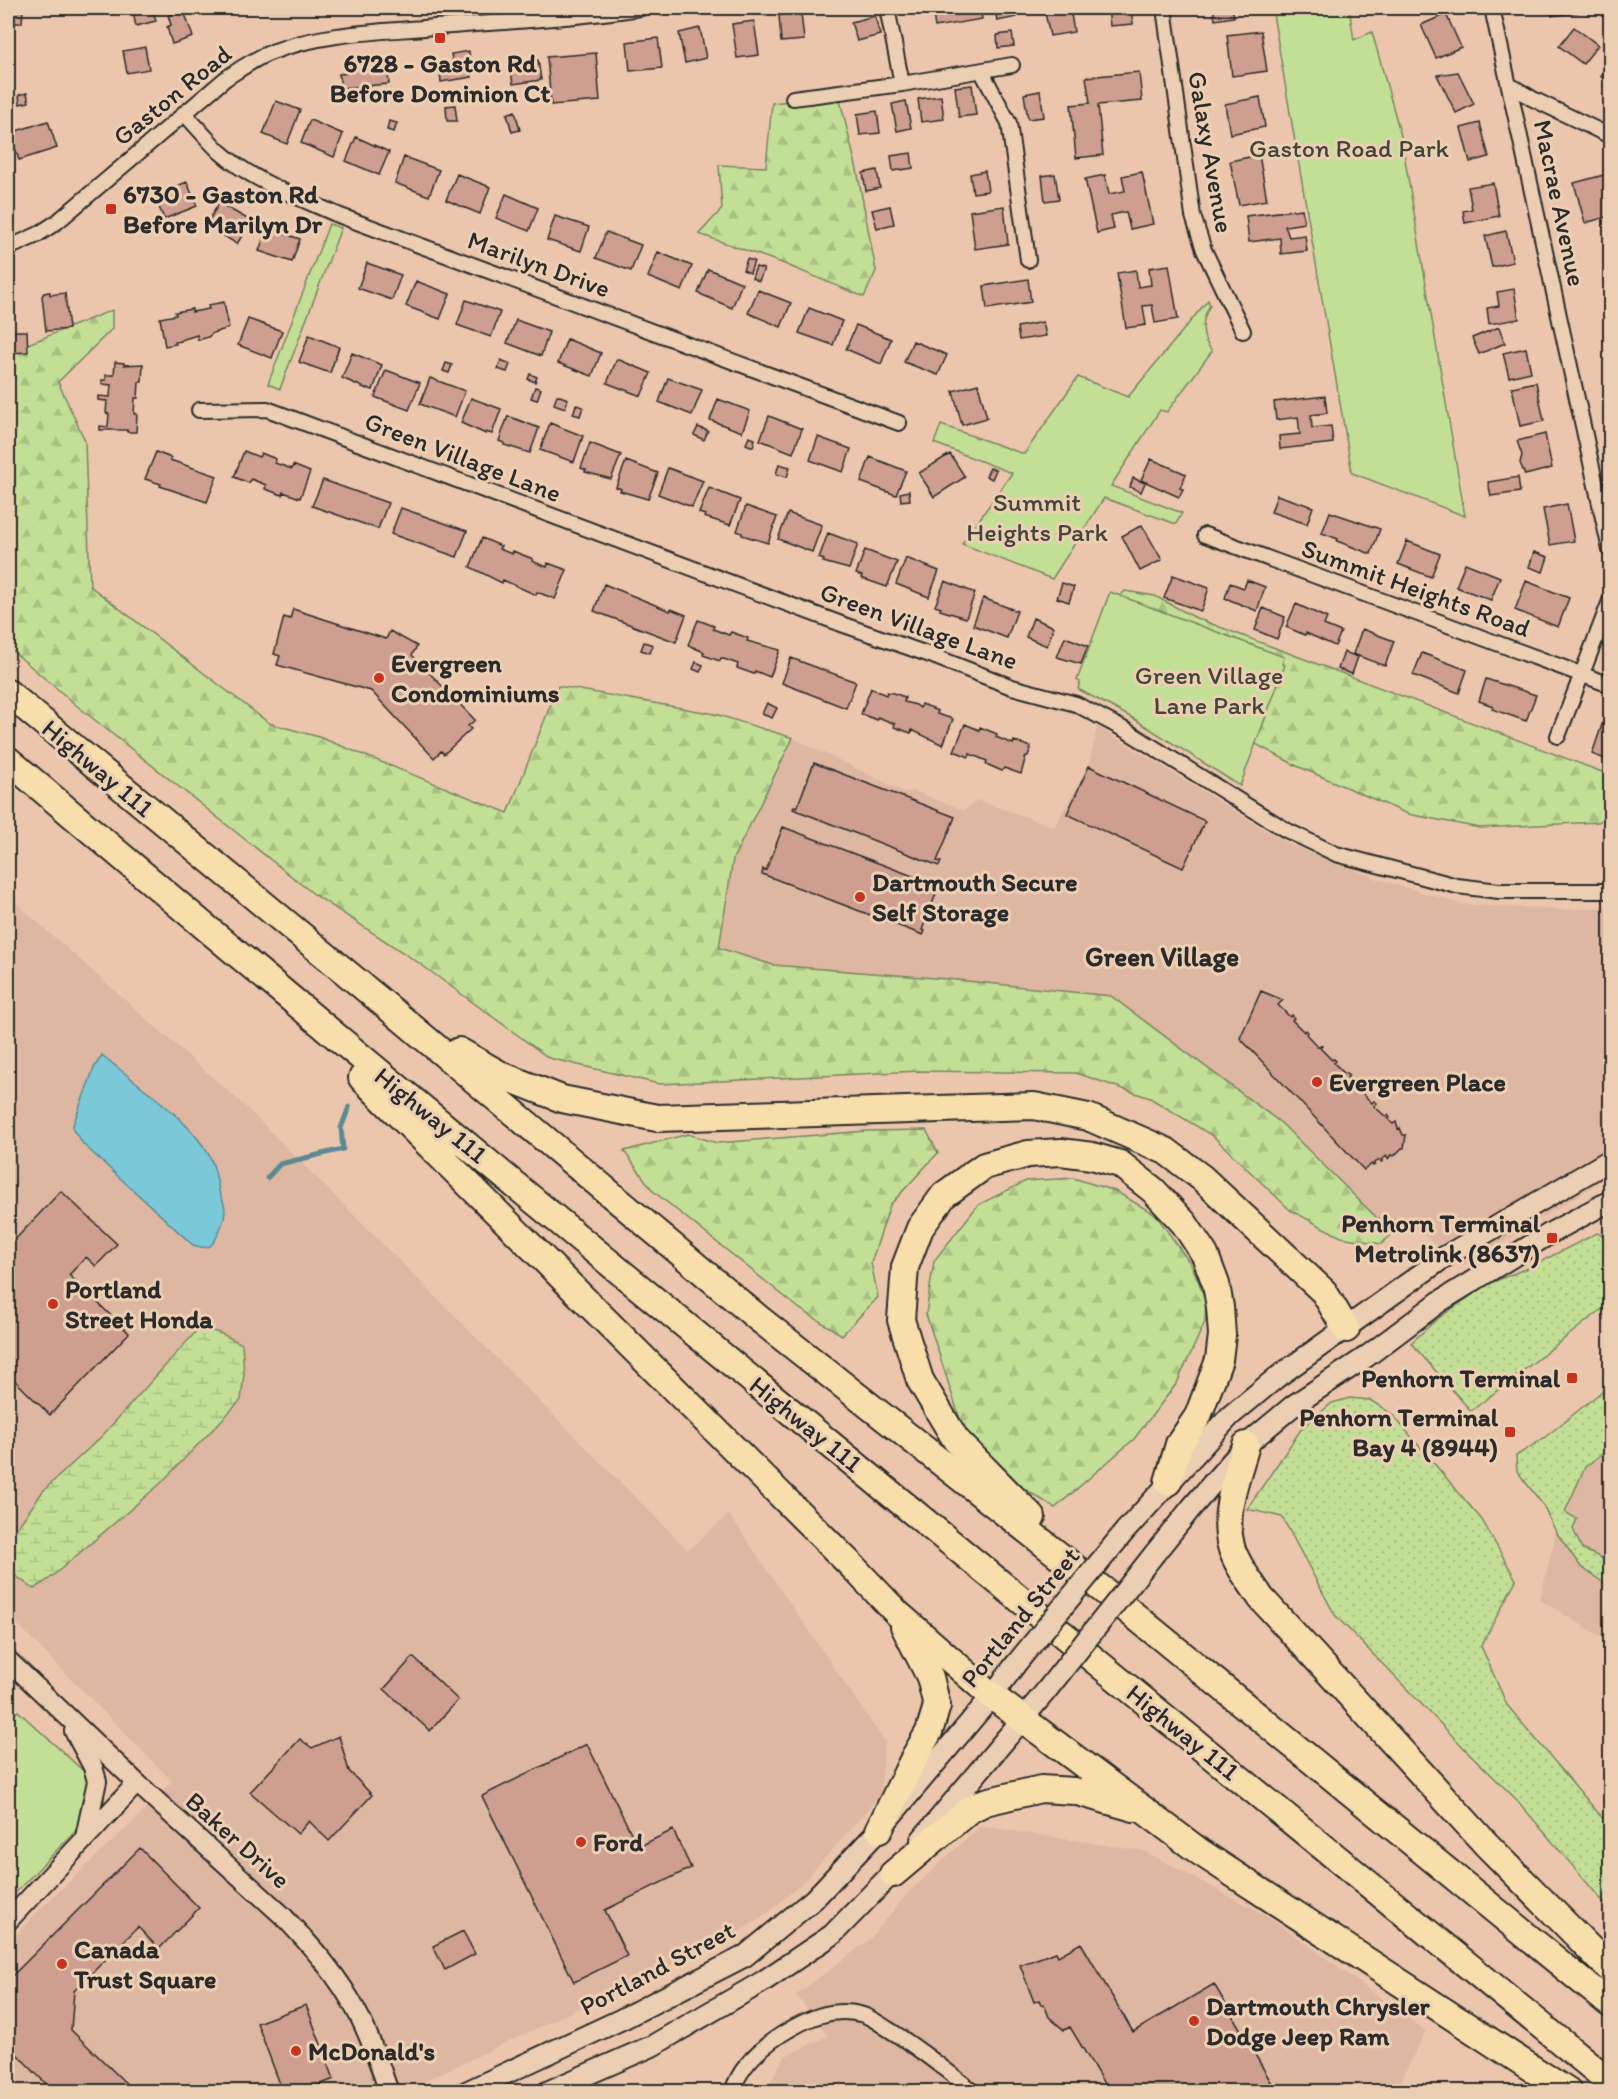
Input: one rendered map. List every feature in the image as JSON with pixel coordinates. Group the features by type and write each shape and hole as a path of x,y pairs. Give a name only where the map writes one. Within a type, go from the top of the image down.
{"highway":[{"name":"Highway 111","path":"8,693 395,1013 758,1318 1108,1594 1611,2004"},
{"name":"Highway 111","path":"8,760 254,969 1611,2082"},
{"path":"254,969 897,1613 992,1696 1210,1858 1568,2091"},
{"path":"395,1013 501,1075 562,1099 657,1118 1034,1106 1088,1117 1166,1151 1202,1178 1324,1292 1346,1329"},
{"path":"1108,1594 956,1440 920,1380 901,1320 905,1267 920,1228 944,1195 984,1166 1028,1154 1061,1152 1092,1156 1120,1164 1153,1190 1184,1223 1205,1255 1216,1284 1220,1306 1222,1335 1219,1360 1198,1416 1179,1444 1168,1482"},
{"path":"1246,1445 1231,1496 1229,1527 1231,1546 1242,1570 1262,1598 1486,1844 1611,1969"},
{"path":"879,1830 915,1755 929,1732 937,1706 930,1677 897,1613"},
{"path":"893,1874 969,1810 985,1802 1041,1789 1074,1791 1150,1813"}],"main road":[{"name":"Portland Street","path":"466,2091 622,2019 745,1956 814,1899 879,1830 992,1696 1125,1531 1230,1416 1276,1378 1446,1256 1611,1160"},
{"path":"547,2091 652,2046 762,1982 832,1935 893,1874 1046,1691 1192,1507 1246,1445 1294,1404 1366,1357 1439,1302 1554,1231 1611,1201"},
{"path":"1346,1329 1366,1357"}],"street":[{"name":"Gaston Road","path":"8,249 57,222 184,113 249,63 293,45 345,35 641,8"},
{"path":"887,8 902,84"},
{"name":"Galaxy Avenue","path":"1164,8 1193,216 1204,250 1243,331"},
{"name":"Macrae Avenue","path":"1492,8 1511,86 1538,221 1611,550"},
{"path":"793,98 902,84 1012,65"},
{"path":"981,72 1009,123 1028,260"},
{"path":"1511,86 1611,136"},
{"name":"Marilyn Drive","path":"184,113 219,150 253,175 290,194 350,219 899,423"},
{"name":"Green Village Lane","path":"200,410 267,409 1012,687 1076,704 1126,731 1286,830 1336,854 1457,886 1499,891 1611,891"},
{"name":"Summit Heights Road","path":"1205,535 1611,685"},
{"path":"1558,736 1611,601"},
{"name":"Baker Drive","path":"8,1660 68,1719 283,1916 319,1955 359,2015 389,2091"},
{"path":"68,1719 93,1767 97,1781 84,1840"},
{"path":"8,1921 137,1783"},
{"path":"732,2091 740,2072 767,2044 805,2020 839,2012 862,2014 876,2021 917,2046 974,2091"}],"shaded area":[{"name":"Evergreen Place","path":"1097,726 1290,845 1384,881 1462,904 1561,910 1610,907 1610,1175 1472,1262 1462,1265 1406,1222 1377,1218 1281,1123 1111,996 947,979 773,965 718,948 733,859 793,738 905,792 914,791 964,810 977,800 1054,827 1089,766"},
{"path":"8,896 247,1108 688,1550 729,1514 885,1742 880,1795 800,1885 770,1911 735,1935 403,2091 8,2091 8,1944 35,1914 135,1820 172,1781 8,1615"},
{"path":"1610,1448 1610,1642 1540,1600 1556,1532 1585,1467"},
{"path":"980,1826 1144,1851 1271,1918 1426,2031 1396,2091 765,2092 785,2056 828,2036 796,1995 869,1940 906,1895"}],"green space":[{"name":"Gaston Road Park","path":"1272,8 1349,8 1354,40 1372,32 1401,136 1465,516 1352,473"},
{"path":"839,96 857,170 876,271 864,297 782,263 699,234 722,209 719,165 766,167 772,103"},
{"path":"329,224 341,228 280,389 268,384"},
{"name":"Summit Heights Park","path":"1208,300 1210,305 1203,328 1205,340 1212,351 1167,412 1160,410 1111,486 1182,513 1176,524 1104,498 1052,579 962,544 1012,473 934,443 941,425 1024,454 1078,377 1128,397"},
{"path":"112,310 112,329 58,382 85,441 90,586 269,723 319,737 508,813 558,686 715,714 793,738 733,859 719,948 773,965 947,979 1111,996 1281,1123 1377,1218 1406,1222 1381,1244 1341,1237 1290,1210 1213,1136 1150,1098 1076,1073 918,1071 659,1084 549,1058 419,963 315,895 76,705 8,647 8,352"},
{"path":"1125,591 1155,596 1196,618 1610,775 1610,816 1598,822 1480,828 1408,814 1297,766 1237,734 1114,602"},
{"name":"Green Village Lane Park","path":"1110,592 1284,657 1282,664 1285,665 1240,786 1136,720 1078,689 1080,682 1077,680"},
{"path":"926,1130 938,1153 890,1205 871,1263 878,1297 842,1335 800,1309 653,1191 624,1151 688,1134 717,1143 867,1131"},
{"path":"1073,1178 1115,1191 1156,1215 1192,1266 1206,1300 1205,1322 1177,1383 1134,1439 1055,1508 972,1456 926,1314 934,1261 978,1205 1026,1181"},
{"path":"1597,1233 1606,1237 1610,1246 1610,1303 1471,1411 1411,1343 1436,1320 1488,1284 1532,1266"},
{"path":"200,1327 242,1344 244,1374 241,1400 160,1484 48,1580 34,1589 9,1571 8,1541 43,1491 102,1436"},
{"path":"1610,1385 1610,1448 1585,1467 1565,1512 1577,1519 1573,1529 1582,1549 1610,1562 1610,1587 1581,1567 1556,1532 1543,1505 1517,1471 1516,1456 1544,1438"},
{"path":"1350,1398 1370,1400 1392,1414 1482,1520 1516,1580 1481,1646 1507,1705 1610,1827 1610,1910 1516,1799 1335,1615 1282,1517 1247,1509 1302,1428 1332,1403"},
{"path":"8,1706 16,1713 18,1711 104,1790 104,1802 8,1900"}],"water":[{"path":"102,1055 183,1122 207,1152 214,1168 225,1212 218,1234 209,1247 193,1245 84,1145 73,1130 94,1068"}],"building":[{"path":"8,8 23,8 22,23 8,23"},
{"path":"132,8 152,8 156,21 136,26"},
{"path":"170,8 183,8 193,37 172,44 167,27 171,25 168,15 172,14"},
{"path":"932,8 980,8 982,19 935,27"},
{"path":"995,8 1016,8 1017,17 997,21"},
{"path":"1044,8 1070,8 1074,32 1050,36"},
{"path":"1108,8 1131,8 1133,24 1110,26"},
{"path":"1213,8 1232,8 1234,17 1215,20"},
{"path":"1551,8 1578,8 1578,12 1552,16"},
{"path":"801,13 804,40 781,42 779,15"},
{"path":"1446,14 1461,47 1436,58 1421,25"},
{"path":"875,16 880,35 857,41 851,22"},
{"path":"754,21 759,55 737,58 732,24"},
{"path":"1574,27 1598,45 1583,64 1559,46"},
{"path":"700,28 706,58 685,63 679,33"},
{"path":"1261,31 1267,71 1232,76 1227,35"},
{"path":"1012,33 1014,46 998,48 997,35"},
{"path":"658,38 662,68 630,71 627,42"},
{"path":"145,47 149,69 127,73 123,51"},
{"path":"469,51 472,77 441,82 440,71 454,69 451,54"},
{"path":"596,53 600,101 551,105 547,57"},
{"path":"378,56 379,63 387,62 389,84 341,88 339,74 349,73 347,59"},
{"path":"1610,57 1610,82 1601,77"},
{"path":"538,60 541,80 513,84 510,63"},
{"path":"1139,72 1142,101 1098,105 1103,155 1076,158 1071,105 1090,103 1086,77"},
{"path":"1458,72 1474,104 1456,113 1437,75"},
{"path":"972,85 976,115 959,117 955,87"},
{"path":"13,87 15,104 8,105 8,88"},
{"path":"1040,91 1044,117 1028,119 1024,94"},
{"path":"27,93 29,102 20,104 19,95"},
{"path":"941,96 944,119 921,122 918,99"},
{"path":"1260,97 1265,127 1230,134 1225,104"},
{"path":"276,101 300,110 287,144 263,134"},
{"path":"906,101 911,128 897,131 892,104"},
{"path":"455,105 457,121 447,121 446,106"},
{"path":"515,111 520,130 512,132 507,114"},
{"path":"877,111 880,133 860,135 857,114"},
{"path":"310,120 343,134 334,157 301,143"},
{"path":"48,121 57,148 19,160 10,133"},
{"path":"389,121 397,123 394,132 387,130"},
{"path":"1480,123 1489,157 1470,162 1461,128"},
{"path":"356,137 389,152 379,175 346,161"},
{"path":"911,153 913,168 893,171 891,156"},
{"path":"1259,155 1267,200 1239,205 1230,161"},
{"path":"404,157 439,170 429,196 395,183"},
{"path":"877,170 880,188 866,191 863,173"},
{"path":"985,171 988,191 973,193 970,174"},
{"path":"1142,172 1153,224 1130,229 1126,212 1111,215 1114,229 1097,233 1085,179 1105,175 1109,194 1125,191 1122,176"},
{"path":"457,174 490,187 480,214 446,200"},
{"path":"1055,174 1059,199 1045,201 1042,176"},
{"path":"1604,175 1610,202 1610,216 1585,223 1574,183"},
{"path":"187,182 197,206 164,219 154,195"},
{"path":"1493,183 1499,216 1465,223 1463,211 1472,209 1468,187"},
{"path":"506,194 538,208 529,231 496,218"},
{"path":"219,203 251,221 237,244 206,225"},
{"path":"890,206 894,224 877,228 872,210"},
{"path":"1004,206 1008,244 975,249 970,211"},
{"path":"1302,209 1304,223 1285,226 1289,237 1305,235 1307,251 1281,254 1280,238 1249,242 1246,216"},
{"path":"555,216 589,227 581,251 547,240"},
{"path":"267,228 300,239 292,262 259,251"},
{"path":"1506,231 1513,262 1492,267 1485,236"},
{"path":"606,232 641,245 631,271 596,258"},
{"path":"658,252 692,266 682,291 648,277"},
{"path":"747,259 754,261 750,273 743,270"},
{"path":"367,263 401,275 392,300 358,288"},
{"path":"1169,265 1178,319 1155,323 1152,305 1143,306 1146,325 1126,328 1117,273 1136,270 1138,287 1151,285 1149,268"},
{"path":"756,267 764,269 759,281 752,278"},
{"path":"708,269 742,283 732,308 698,293"},
{"path":"1028,279 1031,302 987,309 984,286"},
{"path":"416,281 450,294 440,319 406,306"},
{"path":"1514,289 1519,319 1489,324 1487,308 1499,306 1497,292"},
{"path":"758,290 791,303 781,327 748,313"},
{"path":"50,292 50,295 65,293 69,329 46,331 42,296"},
{"path":"466,300 500,312 491,337 457,325"},
{"path":"224,302 229,328 198,340 197,335 165,346 160,318 176,315 175,312 209,309 208,305"},
{"path":"809,308 842,321 833,345 799,333"},
{"path":"248,319 282,331 272,358 238,345"},
{"path":"516,320 549,332 541,356 507,343"},
{"path":"1043,322 1046,336 1019,340 1017,327"},
{"path":"856,325 891,339 881,364 846,349"},
{"path":"1499,327 1505,343 1479,354 1472,338"},
{"path":"8,331 27,331 28,352 9,353"},
{"path":"309,335 339,347 330,373 299,362"},
{"path":"567,339 601,353 592,376 558,363"},
{"path":"913,341 947,355 938,375 904,362"},
{"path":"1526,348 1531,372 1509,377 1503,353"},
{"path":"352,353 382,365 373,390 342,378"},
{"path":"617,359 651,373 641,396 607,383"},
{"path":"501,360 510,364 507,372 498,369"},
{"path":"115,362 124,363 124,365 143,364 142,382 139,382 138,398 135,398 136,432 100,430 100,426 108,427 109,414 106,413 107,401 98,400 98,396 110,397 111,385 102,384 102,380 106,380 106,375 114,375"},
{"path":"446,363 452,365 449,373 443,371"},
{"path":"386,370 420,383 409,410 375,397"},
{"path":"530,374 537,377 535,382 528,379"},
{"path":"430,378 465,391 455,417 420,404"},
{"path":"668,378 702,390 692,415 659,402"},
{"path":"1536,382 1544,421 1520,426 1512,387"},
{"path":"978,384 987,418 962,425 953,391"},
{"path":"535,387 541,389 537,400 531,398"},
{"path":"557,395 568,399 565,408 554,404"},
{"path":"1325,396 1327,413 1311,415 1312,428 1331,426 1333,443 1280,449 1279,436 1300,434 1298,417 1276,420 1274,402"},
{"path":"471,398 501,409 492,434 486,432 486,434 461,423"},
{"path":"718,399 750,411 742,432 710,420"},
{"path":"576,405 583,407 580,416 573,414"},
{"path":"508,416 539,428 530,453 504,445 499,441"},
{"path":"769,416 802,429 793,453 760,440"},
{"path":"550,423 583,436 574,462 540,450"},
{"path":"698,427 708,431 704,440 694,435"},
{"path":"1545,434 1552,468 1525,475 1520,463 1522,455 1517,441"},
{"path":"749,437 755,439 753,447 746,444"},
{"path":"818,437 851,449 843,472 810,460"},
{"path":"590,443 621,455 611,479 585,472 586,470 581,468"},
{"path":"244,451 259,457 261,453 276,459 275,463 292,469 293,465 310,472 300,498 265,489 266,485 251,479 249,483 234,477"},
{"path":"156,452 171,458 170,460 217,476 207,502 145,479"},
{"path":"950,454 965,477 934,497 919,473"},
{"path":"870,457 906,471 896,495 861,482"},
{"path":"1151,459 1186,474 1179,497 1141,480"},
{"path":"626,461 658,473 648,499 620,491 621,489 616,487"},
{"path":"779,464 790,467 787,477 776,474"},
{"path":"668,468 703,481 692,507 658,494"},
{"path":"990,468 996,470 992,479 986,476"},
{"path":"1518,477 1520,492 1491,496 1488,482"},
{"path":"1133,478 1145,483 1141,492 1130,487"},
{"path":"323,480 388,503 378,529 312,506"},
{"path":"709,488 740,500 730,525 704,517 705,515 699,513"},
{"path":"909,491 910,500 901,501 900,493"},
{"path":"1277,495 1313,507 1307,524 1271,512"},
{"path":"1567,504 1574,541 1550,545 1543,509"},
{"path":"746,506 777,517 768,543 742,535 737,531"},
{"path":"401,508 467,531 457,557 391,534"},
{"path":"1330,512 1380,529 1371,554 1322,533"},
{"path":"788,513 822,525 812,552 778,539"},
{"path":"1142,525 1162,560 1140,571 1122,536"},
{"path":"828,533 858,544 849,569 823,562 824,560 819,558"},
{"path":"482,538 501,546 499,549 512,554 513,551 547,567 548,563 567,570 555,599 537,592 536,595 503,580 502,583 470,567"},
{"path":"1407,541 1440,554 1431,577 1398,564"},
{"path":"865,550 897,562 887,587 856,574"},
{"path":"1534,552 1548,557 1543,572 1529,567"},
{"path":"906,558 939,571 929,597 896,584"},
{"path":"1465,563 1500,577 1491,600 1456,587"},
{"path":"1173,575 1209,588 1201,611 1164,598"},
{"path":"1247,580 1265,587 1257,611 1225,598 1230,583 1244,588"},
{"path":"945,581 975,593 966,618 940,610 941,608 935,606"},
{"path":"1526,581 1569,598 1558,627 1515,610"},
{"path":"1062,583 1074,587 1069,602 1057,598"},
{"path":"604,584 670,611 671,609 686,615 676,642 594,611"},
{"path":"983,598 1017,611 1007,638 973,625"},
{"path":"1296,604 1327,618 1324,625 1341,632 1335,646 1286,627"},
{"path":"1263,608 1285,617 1277,639 1255,630"},
{"name":"Evergreen Condominiums","path":"293,609 386,639 390,631 417,646 412,655 475,720 468,726 471,729 444,754 441,751 434,758 371,691 277,665 280,656 274,654 284,617 290,619"},
{"path":"1033,618 1054,627 1047,646 1026,637"},
{"path":"698,620 729,635 731,632 748,638 747,641 780,650 770,677 755,671 754,674 737,668 738,664 721,658 720,661 703,655 704,652 688,645"},
{"path":"1362,629 1394,641 1385,666 1353,654"},
{"path":"1065,637 1088,646 1081,664 1057,657"},
{"path":"644,642 653,645 650,653 641,650"},
{"path":"1344,652 1358,657 1352,674 1338,669"},
{"path":"1422,653 1467,670 1459,693 1413,675"},
{"path":"791,658 856,682 846,708 782,683"},
{"path":"696,662 703,665 700,672 693,669"},
{"path":"1486,679 1536,695 1526,721 1492,709 1493,706 1479,701"},
{"path":"871,688 886,695 887,692 905,697 904,702 920,708 921,704 933,708 938,711 937,714 953,719 943,745 912,730 911,733 894,727 895,724 878,717 877,720 861,714"},
{"path":"767,703 777,708 772,718 762,714"},
{"path":"1604,719 1610,721 1610,761 1592,754"},
{"path":"965,724 997,734 996,737 1013,744 1014,741 1031,747 1021,774 1004,768 1002,771 986,764 987,761 954,751"},
{"path":"814,763 955,817 937,861 941,862 939,866 793,809 794,806 797,807"},
{"path":"1089,766 1205,821 1183,868 1067,814"},
{"path":"783,827 939,886 922,930 925,931 923,935 762,874 763,869 766,870"},
{"name":"Evergreen Place","path":"1261,991 1283,1000 1278,1005 1290,1017 1292,1015 1294,1018 1292,1020 1304,1032 1306,1030 1308,1032 1306,1034 1318,1047 1322,1046 1320,1048 1336,1061 1334,1063 1349,1075 1347,1077 1358,1089 1360,1087 1362,1089 1360,1091 1372,1103 1374,1101 1377,1103 1374,1106 1386,1117 1388,1115 1390,1118 1388,1119 1393,1124 1396,1122 1398,1129 1400,1128 1403,1135 1406,1135 1404,1148 1394,1156 1391,1155 1388,1159 1387,1156 1382,1159 1383,1161 1380,1160 1364,1170 1240,1038"},
{"name":"Portland Street Honda","path":"61,1191 117,1244 96,1266 86,1257 69,1275 129,1333 50,1415 8,1374 8,1247"},
{"path":"413,1657 458,1700 430,1731 384,1689"},
{"path":"339,1736 349,1771 372,1795 329,1841 309,1821 298,1834 250,1792 300,1739 312,1748"},
{"path":"587,1744 638,1847 673,1830 691,1868 605,1910 627,1956 574,1982 482,1796"},
{"name":"Canada Trust Square","path":"140,1848 199,1908 159,1949 138,1927 74,1991 71,2030 135,2092 54,2092 8,2045 8,1980"},
{"path":"463,1931 475,1954 445,1970 433,1946"},
{"name":"Dartmouth Chrysler Dodge Jeep Ram","path":"1081,1943 1133,2032 1214,1984 1274,2087 1266,2092 1109,2092 1070,2027 1064,2030 1049,2017 1044,2004 1041,2005 1039,2000 1034,2002 1020,1965 1056,1952 1058,1956"},
{"name":"McDonald's","path":"306,2005 334,2079 301,2092 283,2092 257,2023"}],"waterway":[{"path":"267,1178 280,1164 343,1149 341,1128 349,1107"}],"place":[{"name":"6728 - Gaston Rd Before Dominion Ct","path":"440,38"},
{"name":"6730 - Gaston Rd Before Marilyn Dr","path":"111,209"},
{"name":"Evergreen Condominiums","path":"379,678"},
{"name":"Dartmouth Secure Self Storage","path":"860,897"},
{"name":"Evergreen Place","path":"1317,1082"},
{"name":"Penhorn Terminal Metrolink (8637)","path":"1552,1238"},
{"name":"Portland Street Honda","path":"53,1304"},
{"name":"Penhorn Terminal","path":"1572,1378"},
{"name":"Penhorn Terminal Bay 4 (8944)","path":"1510,1432"},
{"name":"Ford","path":"581,1842"},
{"name":"Canada Trust Square","path":"62,1964"},
{"name":"Dartmouth Chrysler Dodge Jeep Ram","path":"1194,2021"},
{"name":"McDonald's","path":"296,2051"}],"district":[{"name":"Green Village","path":"1162,956"}]}
